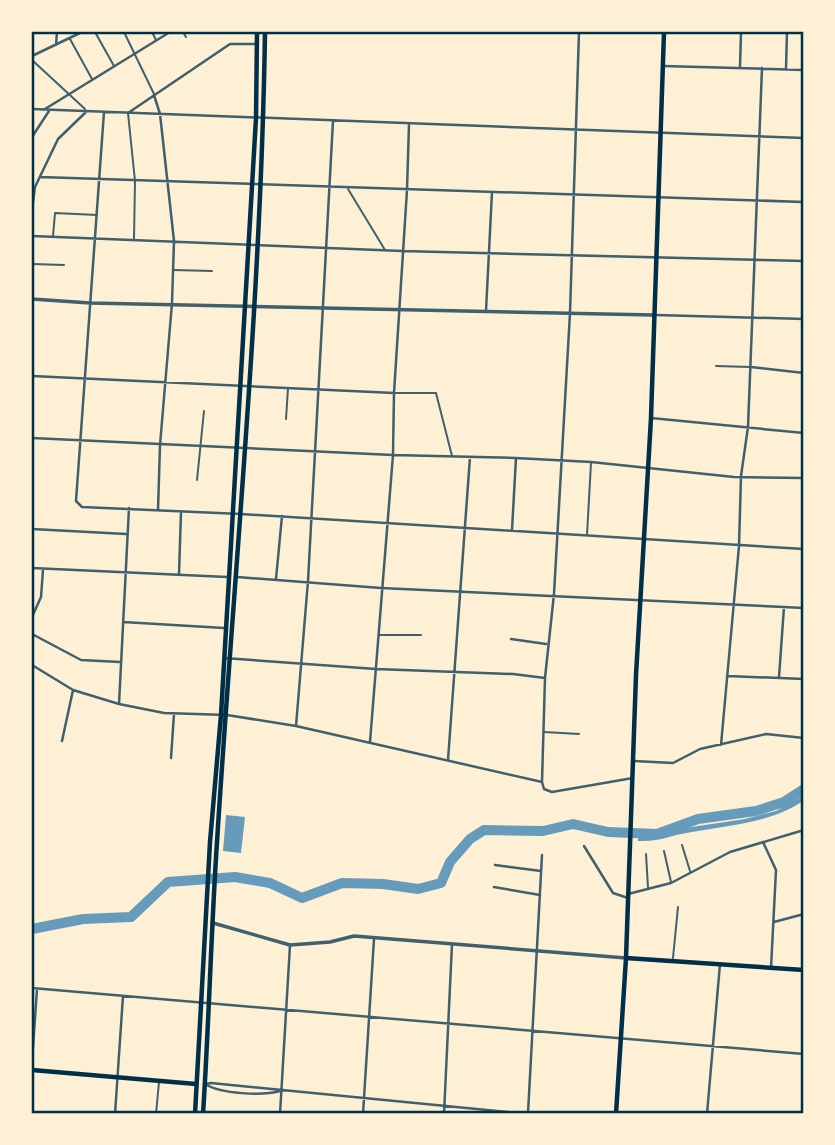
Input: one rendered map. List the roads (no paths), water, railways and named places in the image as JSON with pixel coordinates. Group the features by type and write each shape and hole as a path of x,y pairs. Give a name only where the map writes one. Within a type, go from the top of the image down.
{"main road":[{"path":"224,715 226,628 256,118 257,32"},
{"path":"195,1114 207,914 238,577 264,119 265,32"},
{"path":"616,1114 649,467 664,32"},
{"path":"203,1114 214,923 214,842"},
{"path":"626,958 803,971"},
{"path":"32,1070 196,1084"}],"street":[{"path":"56,45 57,32"},
{"path":"32,58 82,32"},
{"path":"43,109 170,32"},
{"path":"579,32 570,313 554,594 547,644 541,782 548,792 634,778"},
{"path":"740,67 741,32"},
{"path":"786,69 787,32"},
{"path":"128,113 230,44 256,44"},
{"path":"662,66 803,70"},
{"path":"721,745 739,545 741,476 748,427 762,68"},
{"path":"154,95 160,114 174,241 158,510"},
{"path":"32,109 803,138"},
{"path":"32,137 50,110"},
{"path":"32,210 33,187 58,139 87,111"},
{"path":"104,112 76,501 82,507 233,513 803,549"},
{"path":"296,726 308,581 333,121"},
{"path":"370,742 393,455 409,124"},
{"path":"40,177 803,202"},
{"path":"485,312 492,192"},
{"path":"32,236 402,251 803,261"},
{"path":"32,299 90,303 803,320"},
{"path":"751,367 803,373"},
{"path":"32,376 394,393"},
{"path":"651,418 803,433"},
{"path":"32,438 315,452 562,460 734,477 803,478"},
{"path":"448,760 471,457"},
{"path":"512,530 516,458"},
{"path":"119,704 129,508"},
{"path":"179,574 181,512"},
{"path":"276,579 282,516"},
{"path":"32,529 127,534"},
{"path":"32,568 803,608"},
{"path":"32,617 41,597 43,569"},
{"path":"779,678 784,607"},
{"path":"123,622 226,628"},
{"path":"32,634 81,660 120,662"},
{"path":"511,639 547,644"},
{"path":"225,658 376,669 504,673 545,678"},
{"path":"32,672 33,666 73,690 119,704 174,714 224,715 296,726 541,782"},
{"path":"727,676 803,679"},
{"path":"62,741 73,690"},
{"path":"171,758 174,714"},
{"path":"634,761 673,763 700,749 766,734 803,738"},
{"path":"584,846 613,893 628,894 671,883 730,852 803,830"},
{"path":"763,842 776,870 771,968"},
{"path":"205,1084 213,1089 268,1094 282,1090 528,1113 542,855"},
{"path":"495,865 541,872"},
{"path":"494,887 540,895"},
{"path":"774,922 803,914"},
{"path":"214,923 290,945 330,942 354,936 626,958"},
{"path":"363,1114 374,937"},
{"path":"444,1114 452,944"},
{"path":"280,1114 290,945"},
{"path":"707,1114 720,964"},
{"path":"32,988 803,1054"},
{"path":"32,1062 37,989"},
{"path":"115,1114 123,996"}],"lane":[{"path":"95,32 114,66"},
{"path":"124,32 154,95"},
{"path":"152,32 156,40"},
{"path":"183,32 186,37"},
{"path":"69,38 92,79"},
{"path":"32,58 87,111"},
{"path":"128,113 135,181 134,240"},
{"path":"347,188 386,250"},
{"path":"53,237 55,214 97,215"},
{"path":"32,264 64,265"},
{"path":"173,270 212,271"},
{"path":"716,366 751,367"},
{"path":"286,419 288,387"},
{"path":"394,393 436,393 453,457"},
{"path":"197,480 204,411"},
{"path":"587,535 591,462"},
{"path":"378,635 421,635"},
{"path":"543,732 579,734"},
{"path":"682,845 691,872"},
{"path":"664,850 671,883"},
{"path":"646,854 648,889"},
{"path":"673,960 678,907"},
{"path":"156,1114 159,1081"}],"water":[{"path":"803,796 803,801 764,819 638,841 638,835 745,819 776,811"},
{"path":"226,815 245,817 241,853 223,851"}],"waterway":[{"path":"32,929 83,919 131,917 168,882 235,877 270,883 302,898 342,883 383,884 418,889 441,883 450,862 470,839 484,830 543,831 573,824 608,832 657,834 698,819 756,811 784,802 804,789"}]}
